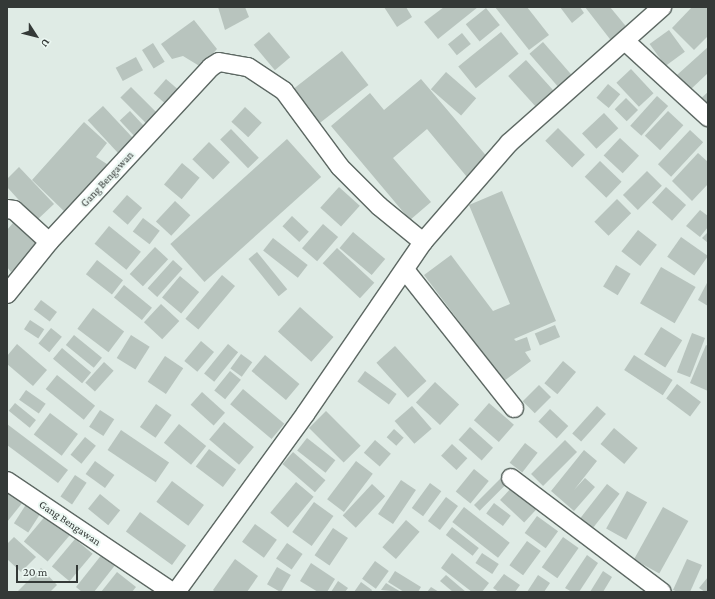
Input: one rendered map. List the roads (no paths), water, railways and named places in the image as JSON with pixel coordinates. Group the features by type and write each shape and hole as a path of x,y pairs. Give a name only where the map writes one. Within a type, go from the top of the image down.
{"street":[{"path":"176,592 405,270 423,242 509,143 662,7"},
{"path":"625,41 708,117"},
{"name":"Gang Bengawan","path":"7,294 49,242 211,67 219,62 248,67 284,91 340,167 379,206 423,242"},
{"path":"7,209 14,210 49,242"},
{"path":"405,270 514,408"},
{"path":"511,478 662,592"},
{"name":"Gang Bengawan","path":"7,481 172,592"}]}
